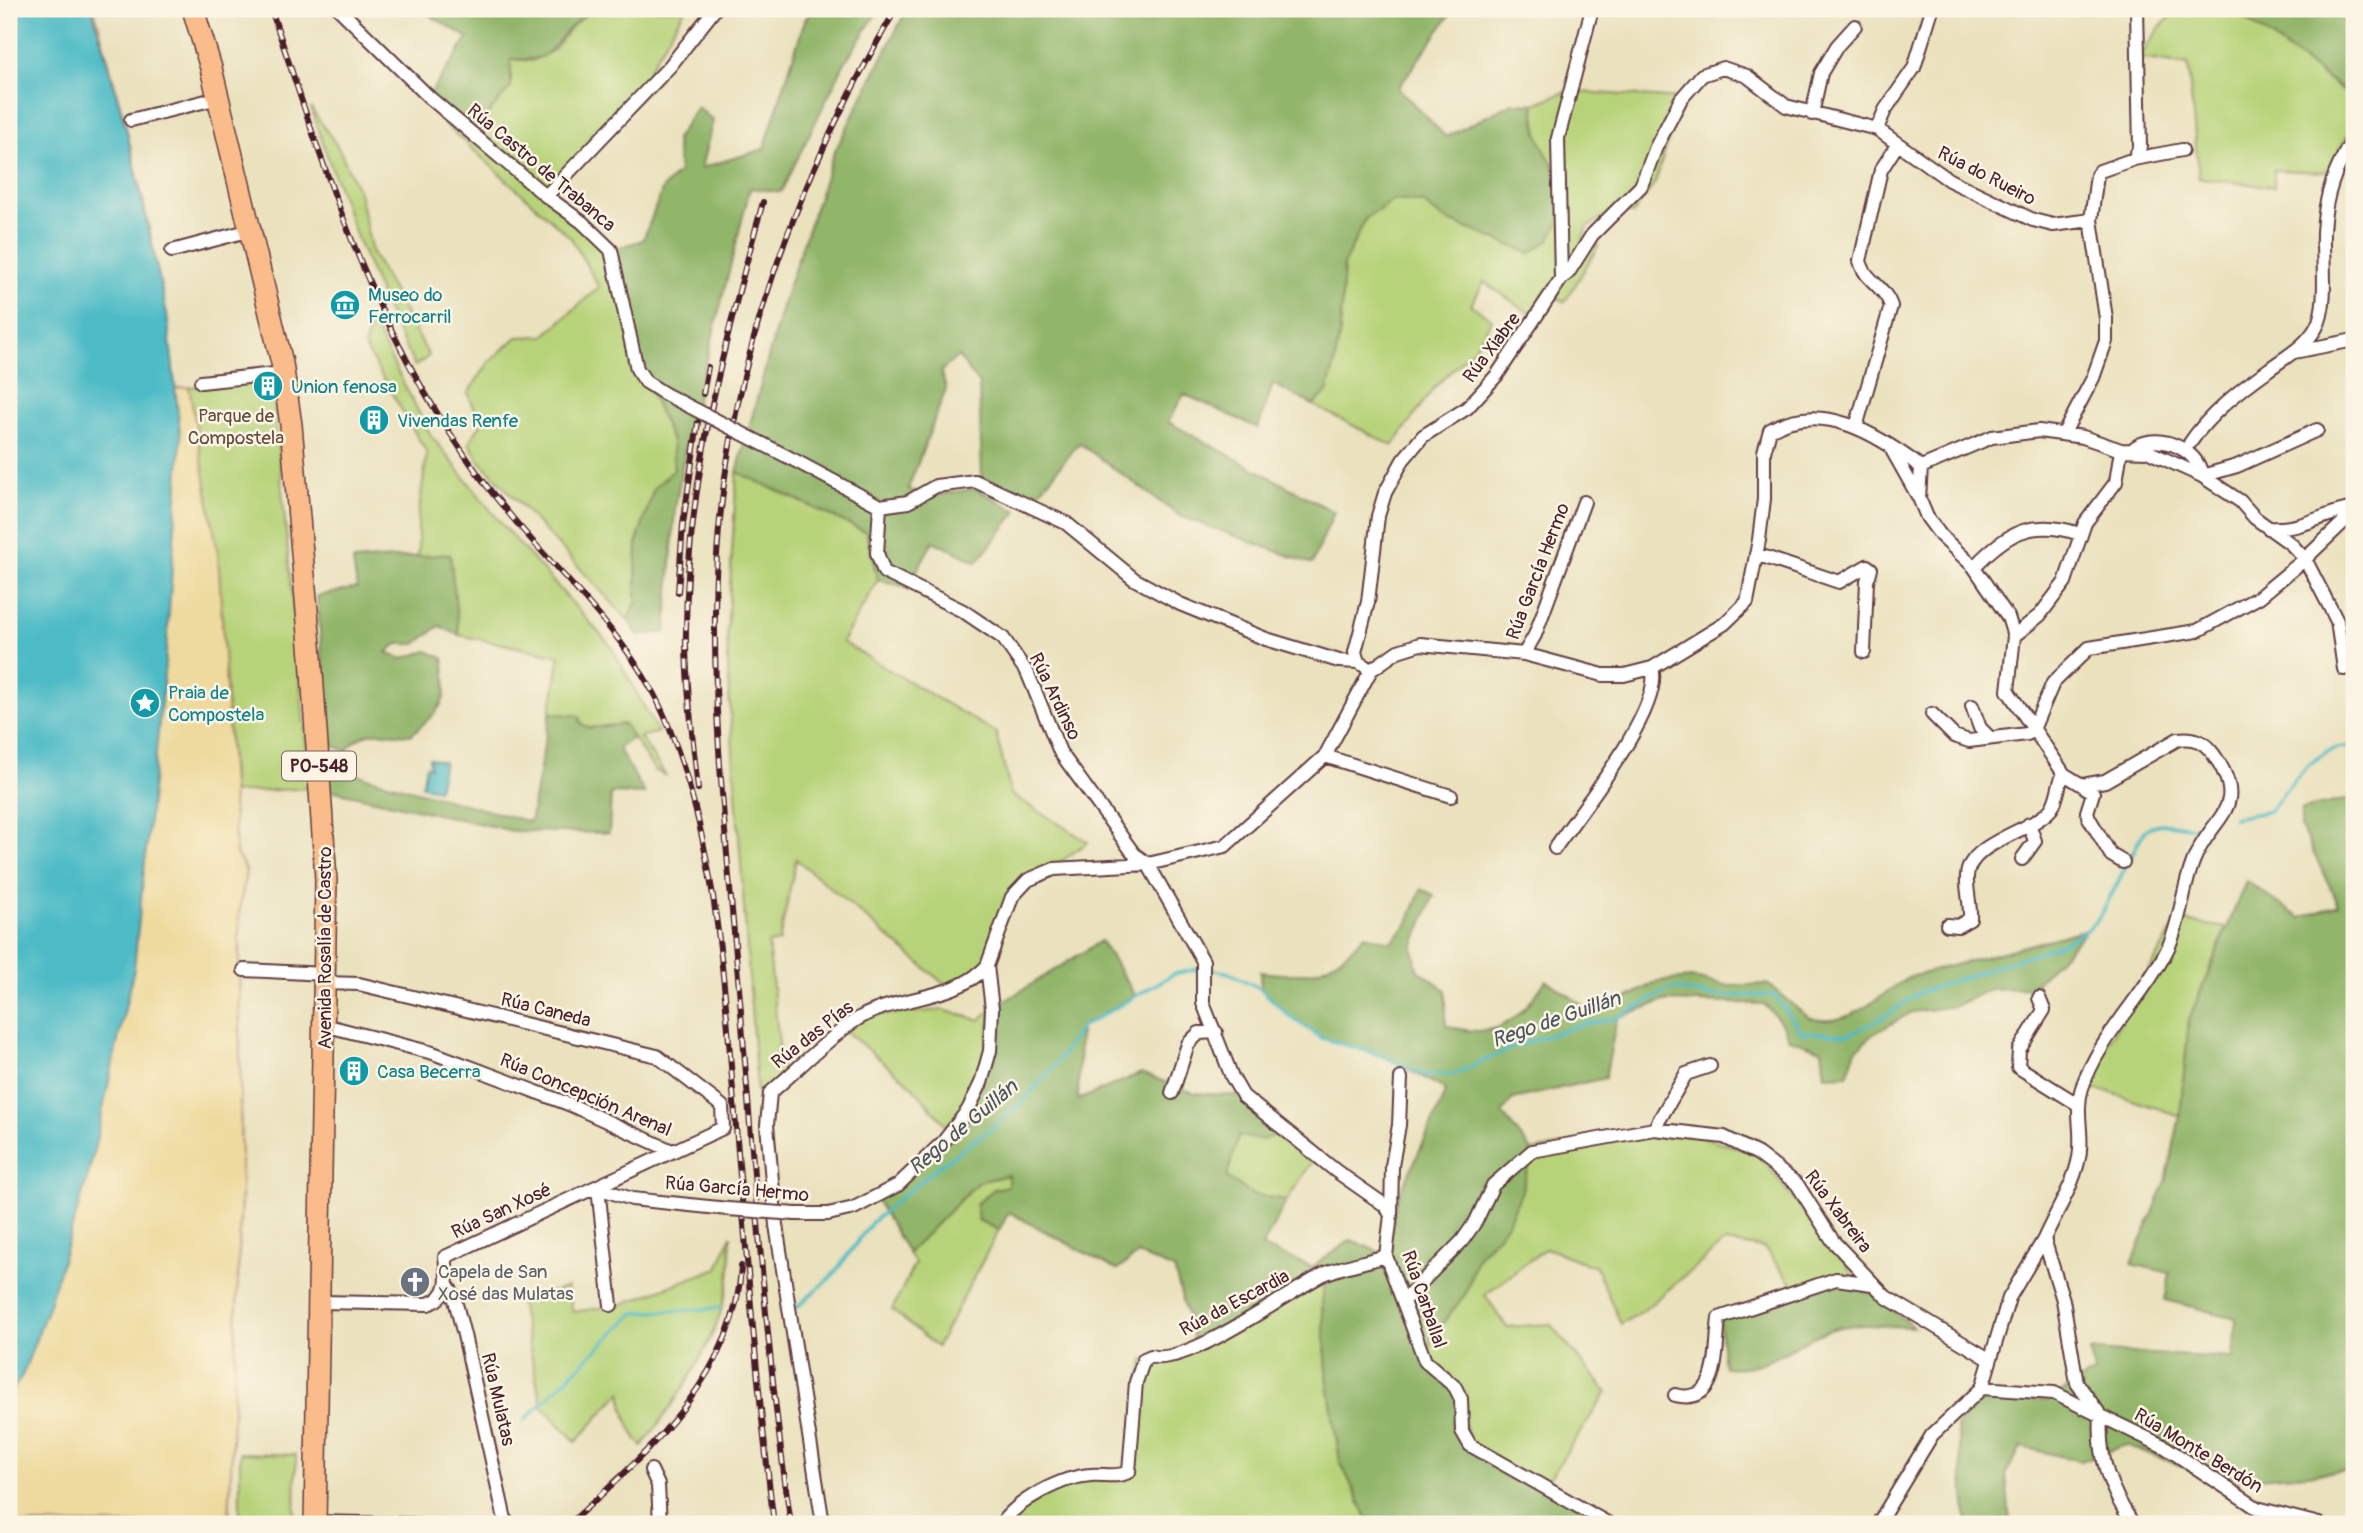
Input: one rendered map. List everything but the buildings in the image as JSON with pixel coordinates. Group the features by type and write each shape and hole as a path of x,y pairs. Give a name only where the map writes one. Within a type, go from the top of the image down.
{"main road":[{"name":"Avenida Rosalía de Castro","path":"193,9 251,230 284,373 293,439 323,822 325,978 315,1523"}],"street":[{"name":"Rúa Castro de Trabanca","path":"339,9 429,97 546,196 582,222 611,250 637,369 646,382 880,506"},
{"path":"546,196 670,66 715,9"},
{"path":"1562,279 1558,138 1592,9"},
{"path":"1877,129 1885,110 1914,68 1932,9"},
{"path":"2134,159 2140,147 2137,9"},
{"path":"1812,114 1821,73 1837,46 1855,26"},
{"name":"Rúa do Rueiro","path":"1562,279 1569,273 1592,235 1641,186 1656,147 1681,99 1702,75 1723,68 1747,76 1786,106 1812,114 1856,121 1877,129 1949,180 2033,220 2053,225 2091,220"},
{"path":"131,120 218,98"},
{"path":"2176,463 2241,390 2294,352 2317,327 2322,311 2325,209 2333,173 2354,137"},
{"path":"1856,427 1891,306 1886,292 1864,275 1861,252 1881,170 1897,145"},
{"path":"2064,433 2093,378 2106,341 2106,318 2091,220 2100,171 2134,159 2182,150"},
{"path":"172,251 251,230"},
{"name":"Rúa Xiabre","path":"1358,662 1355,652 1368,602 1378,516 1385,493 1403,460 1423,436 1467,408 1497,375 1562,279"},
{"path":"2294,352 2354,340"},
{"path":"201,382 284,373"},
{"name":"Rúa García Hermo","path":"598,1188 632,1199 796,1214 828,1214 875,1198 908,1177 952,1132 981,1083 990,1051 992,1009 987,966 1012,897 1028,880 1054,869 1148,864 1225,846 1325,756 1371,670 1398,651 1420,645 1524,654 1604,675 1624,675 1652,668 1724,624 1743,607 1756,554 1764,499 1763,452 1770,430 1792,420 1821,416 1856,427 1921,467"},
{"path":"2202,476 2237,466 2317,430"},
{"path":"1919,498 1921,467 1992,437 2019,432 2064,433 2127,450 2147,451 2228,491 2305,559 2337,621 2344,669"},
{"path":"2127,450 2149,442 2172,443 2189,448 2202,476"},
{"name":"Rúa García Hermo","path":"1890,447 1941,536 1973,567 2002,606 2014,636"},
{"path":"2123,862 2111,855 2089,818 2087,812 2092,793 2064,774 2008,691 2014,636 2056,597 2068,573 2080,534 2116,482 2127,450"},
{"path":"880,506 908,502 936,486 975,481 1066,523 1133,579 1180,604 1266,639 1339,661 1358,662 1371,670"},
{"name":"Rúa García Hermo","path":"1524,654 1535,635 1584,502"},
{"name":"Rúa Ardinso","path":"880,506 877,553 884,572 963,611 1003,638 1028,674 1060,752 1133,853 1148,864"},
{"path":"2268,528 2284,530 2354,510"},
{"path":"1931,714 1963,740 2027,734 2034,727 2053,683 2090,648 2197,631 2259,597 2305,559 2354,510"},
{"path":"1973,567 1994,545 2015,533 2050,528 2080,534"},
{"path":"1756,554 1839,582 1861,568 1867,566 1871,569 1867,581 1864,652"},
{"path":"1555,849 1614,765 1639,721 1653,693 1656,679 1652,668"},
{"path":"1972,706 1980,728 1989,737"},
{"path":"1878,1524 1931,1435 1982,1388 2008,1298 2043,1239 2079,1161 2079,1105 2082,1088 2110,1034 2169,947 2192,863 2202,843 2226,813 2230,785 2205,744 2189,737 2178,739 2105,781 2082,785"},
{"path":"1325,756 1451,796"},
{"path":"1947,925 1958,926 1970,919 1967,873 1973,860 1983,851 2049,811 2057,798 2064,774"},
{"path":"2022,859 2035,841 2029,824"},
{"path":"1148,864 1203,961 1203,1003 1232,1077 1243,1096 1344,1178 1386,1206 1391,1215"},
{"name":"Rúa das Pías","path":"823,1524 776,1225 767,1125 769,1093 852,1022 886,1005 950,989 976,977 987,966"},
{"name":"Rúa Caneda","path":"244,970 359,984 657,1056 722,1106 723,1128"},
{"path":"2039,998 2044,1010 2019,1050 2018,1068 2079,1105"},
{"name":"Rúa Concepción Arenal","path":"324,1025 433,1054 571,1105 672,1151"},
{"path":"1172,1093 1188,1044 1199,1033 1216,1032"},
{"path":"1654,1129 1686,1074 1710,1066"},
{"name":"Rúa Carballal","path":"1401,1078 1386,1256 1425,1361 1455,1387 1461,1399 1462,1431 1470,1445 1609,1524"},
{"name":"Rúa San Xosé","path":"447,1284 445,1257 723,1128"},
{"name":"Rúa Xabreira","path":"1403,1301 1462,1241 1476,1221 1493,1185 1532,1151 1654,1129 1724,1138 1758,1154 1797,1184 1817,1220 1872,1284 1909,1313 1936,1325 1989,1359"},
{"path":"598,1188 611,1305"},
{"path":"2043,1239 2063,1300 2077,1383 2101,1416 2099,1442 2104,1469 2133,1524"},
{"name":"Rúa da Escardia","path":"1001,1524 1008,1513 1039,1493 1066,1481 1090,1475 1120,1476 1129,1472 1136,1382 1144,1359 1151,1356 1160,1359 1189,1350 1238,1326 1326,1273 1386,1256"},
{"name":"Rúa Xabreira","path":"1675,1395 1687,1398 1704,1393 1712,1383 1719,1318 1836,1279 1872,1284"},
{"path":"320,1302 428,1304 441,1297 447,1284"},
{"name":"Rúa Mulatas","path":"447,1284 454,1296 464,1335 506,1524"},
{"name":"Rúa Monte Berdón","path":"1982,1388 2054,1393 2165,1447 2257,1508 2319,1524"},
{"path":"651,1470 658,1485 660,1524"},
{"path":"315,1523 415,1524"}],"green space":[{"path":"427,9 593,9 541,57 511,59 511,87 472,133 427,98 468,38 426,13"},
{"path":"593,9 685,9 649,69 660,77 547,196 611,250 646,382 672,441 674,470 654,488 637,542 636,603 628,620 478,459 469,443 481,424 468,393 490,361 517,337 544,336 599,287 571,238 438,118 427,98 511,59 532,61 554,50 570,28"},
{"path":"813,9 879,9 844,64 781,192 750,188 687,438 675,509 666,632 638,635 628,620 636,603 637,542 654,488 674,470 672,441 632,350 611,250 643,240 663,188 679,172 676,139 697,107 713,120 701,168 764,149 805,20"},
{"path":"907,9 1454,9 1398,88 1446,137 1513,103 1534,104 1538,134 1560,178 1569,205 1549,240 1530,253 1444,219 1423,203 1394,200 1366,218 1344,263 1340,331 1334,366 1327,392 1313,405 1273,384 1258,428 1184,394 1168,422 1334,512 1312,564 1180,516 1079,443 1036,496 982,478 979,384 958,356 941,371 946,389 908,489 929,497 975,488 1017,511 977,562 933,541 908,587 878,580 866,532 737,472 783,303 833,155"},
{"path":"2179,9 2223,9 2247,20 2354,99 2354,125 2326,172 2274,170 2274,187 2199,178 2188,65 2139,58 2160,27"},
{"path":"2249,9 2354,9 2354,97 2247,20"},
{"path":"1568,91 1681,99 1655,183 1633,214 1615,208 1587,228 1583,238 1599,245 1565,302 1545,292 1532,315 1484,282 1471,305 1492,319 1476,346 1433,389 1393,446 1313,405 1327,392 1340,331 1344,263 1366,218 1394,200 1423,203 1444,219 1564,180 1539,144 1534,104"},
{"path":"311,108 339,149 359,192 372,253 429,356 415,366 399,335 345,207"},
{"path":"372,323 430,434 504,527 611,646 658,732 640,737 665,775 655,771 624,724 589,728 581,724 579,716 550,713 560,656 459,635 450,554 418,559 418,518 427,453 364,346"},
{"name":"Parque de Compostela","path":"272,382 310,788 233,793 218,554 189,387"},
{"path":"737,472 866,532 878,580 842,642 996,733 1011,794 1088,842 1012,897 987,966 950,989 796,859 779,942 768,943 783,1081 770,1093 757,1092 729,694 727,633"},
{"path":"450,554 459,635 439,626 416,644 397,644 387,652 401,659 427,651 443,658 446,685 442,702 431,717 411,735 368,734 346,751 334,746 329,737 317,596 357,588 353,561"},
{"path":"550,713 579,716 581,724 589,728 624,724 633,738 618,748 645,794 611,793 609,833 513,831 321,788 319,764 530,822"},
{"path":"2354,798 2354,1470 2221,1481 2126,1445 2080,1461 2022,1447 2006,1473 2010,1524 1967,1524 1957,1425 1986,1396 2047,1401 2094,1373 2090,1351 2233,1358 2236,1318 2165,1300 2170,1273 2132,1264 2166,1181 2180,1116 2189,1020 2246,881 2300,918 2339,905 2301,827 2301,809"},
{"path":"1421,889 1434,895 1413,947 1417,969 1446,990 1446,1025 1479,1031 1493,1029 1516,1017 1546,980 1587,1008 1610,1007 1658,981 1693,978 1730,986 1767,984 1811,1018 1838,1019 1863,1008 1910,977 2088,929 2031,988 1990,989 1955,1006 1912,1012 1872,1035 1856,1050 1847,1075 1825,1076 1822,1050 1789,1039 1780,1021 1764,1004 1664,1001 1617,1018 1605,1078 1513,1099 1502,1113 1532,1151 1522,1191 1507,1225 1477,1257 1466,1293 1433,1336 1425,1361 1455,1387 1470,1445 1591,1513 1581,1524 1370,1524 1340,1461 1328,1384 1322,1303 1326,1274 1189,1350 1193,1337 1174,1269 1138,1254 1117,1270 1009,1212 999,1230 978,1220 976,1204 994,1189 1008,1186 1008,1175 978,1182 908,1253 875,1198 927,1160 981,1083 992,1009 1101,941 1135,995 1080,1028 1078,1100 1141,1073 1194,1093 1243,1096 1286,1129 1264,1140 1238,1136 1227,1177 1253,1195 1287,1200 1262,1247 1312,1267 1351,1240 1386,1255 1395,1204 1442,1102 1445,1089 1383,1056 1322,1038 1289,1016 1261,989 1260,972 1292,974 1318,970 1341,957 1365,935 1391,942 1407,925"},
{"path":"2178,920 2226,928 2189,1020 2180,1116 2109,1092 2082,1088"},
{"path":"992,1009 990,1051 952,1132 910,1084 844,1030 864,1016 943,1010 980,1020"},
{"path":"1286,1129 1317,1154 1287,1200 1253,1195 1226,1177 1238,1136 1264,1139"},
{"path":"1643,1130 1691,1133 1758,1154 1861,1284 1798,1291 1764,1248 1725,1242 1644,1310 1621,1324 1596,1267 1546,1248 1485,1295 1507,1327 1550,1324 1607,1392 1544,1486 1470,1445 1425,1361 1433,1336 1466,1293 1477,1257 1507,1224 1532,1151"},
{"path":"1008,1175 1008,1187 978,1220 999,1230 937,1347 892,1310 915,1263 908,1253 978,1182"},
{"path":"731,1235 729,1278 717,1322 683,1388 642,1446 627,1420 621,1392 576,1442 542,1406 520,1303 567,1287 573,1312 620,1305 718,1268"},
{"path":"1326,1273 1322,1303 1328,1384 1340,1461 1370,1524 1001,1524 1066,1481 1129,1472 1144,1359 1160,1359"},
{"path":"1836,1279 1861,1284 1913,1327 1847,1326 1814,1336 1759,1364 1724,1367 1719,1318"},
{"path":"240,1453 296,1455 295,1524 240,1524"}],"sand":[{"name":"Praia de Compostela","path":"9,9 94,9 153,245 175,388 189,387 218,554 236,854 246,870 239,914 241,1195 229,1524 9,1524"}],"water":[{"path":"9,9 92,9 126,128 167,314 181,440 166,654 134,968 89,1172 47,1310 22,1376 9,1396"},
{"path":"429,758 444,762 438,789 422,786 426,766 430,767"}],"waterway":[{"name":"Rego de Guillán","path":"2233,818 2270,811 2295,779 2317,758 2342,747 2354,748"},
{"name":"Rego de Guillán","path":"1210,969 1230,973 1261,989 1289,1016 1322,1038 1383,1056 1424,1075 1455,1074 1514,1047 1580,1025 1617,1018 1672,988 1711,996 1774,995 1802,1032 1848,1035 1889,1014 1918,993 2062,944 2088,929 2101,915 2144,831 2160,824 2194,827 2210,823"},
{"name":"Rego de Guillán","path":"797,1307 833,1275 872,1222 936,1168 995,1126 1028,1096 1059,1060 1080,1028 1174,974 1197,969"},
{"name":"Rego de Guillán","path":"525,1420 634,1313 721,1308"}],"railway":[{"path":"271,9 329,179 372,289 426,395 485,483 524,532 616,636 636,665 669,727 685,774 709,870 722,968 752,1320 774,1524"},
{"path":"791,1524 768,1332 724,813 715,664 719,533 728,454 744,376 765,300 791,225 822,151 857,79 896,9"},
{"path":"698,789 686,646 692,533 709,421 763,202"},
{"path":"703,394 708,367"},
{"path":"678,592 683,524 698,422"},
{"path":"569,1524 655,1441 705,1378 723,1343 736,1306 741,1266"}],"place":[{"name":"Museo do Ferrocarril","path":"345,305"},
{"name":"Union fenosa","path":"268,386"},
{"name":"Vivendas Renfe","path":"374,420"},
{"name":"Praia de Compostela","path":"145,703"},
{"name":"Casa Becerra","path":"354,1071"},
{"name":"Capela de San Xosé das Mulatas","path":"415,1282"}]}
